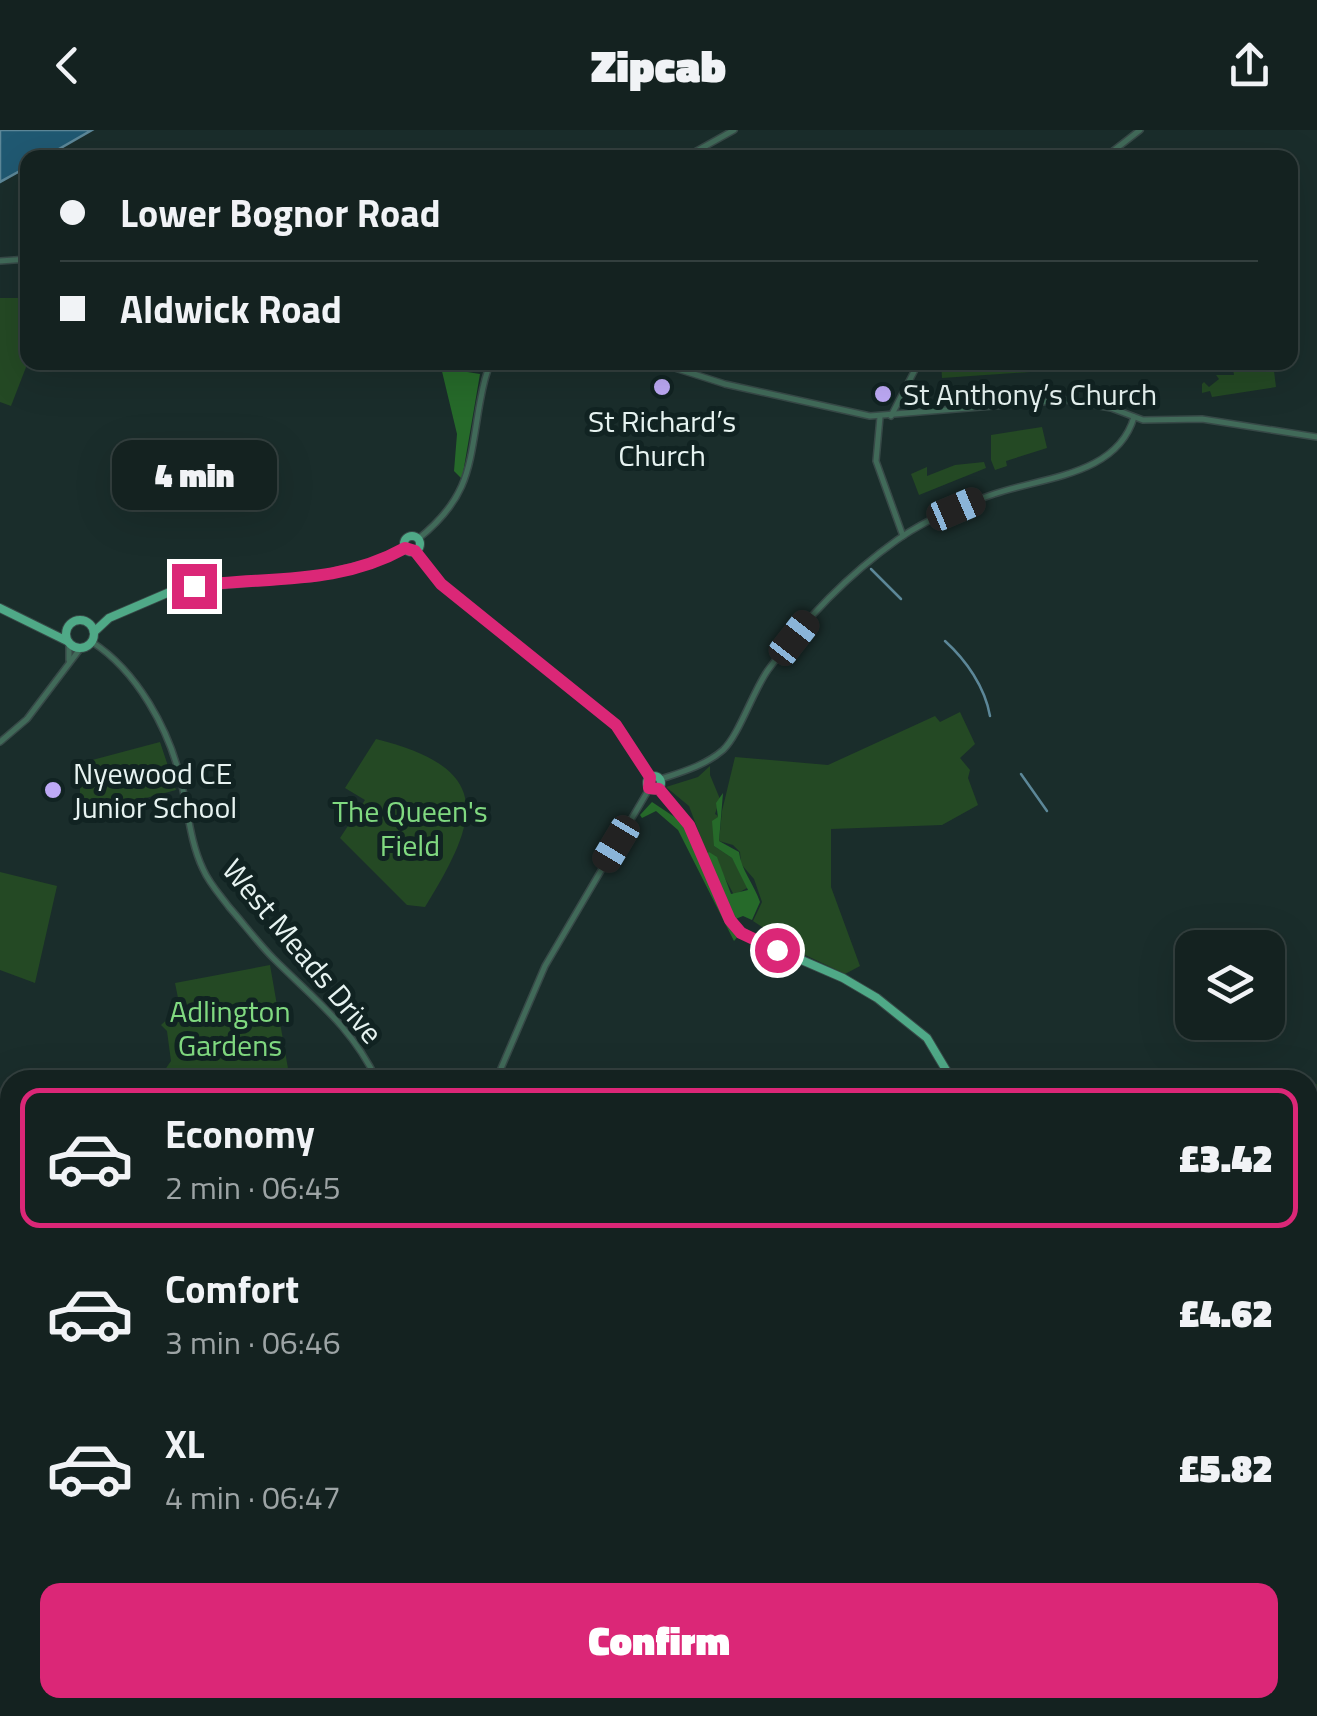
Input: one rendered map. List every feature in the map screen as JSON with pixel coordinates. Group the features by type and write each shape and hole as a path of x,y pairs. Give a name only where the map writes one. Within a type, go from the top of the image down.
{"main road":[{"path":"405,548 407,537 418,539 420,546 415,551"},
{"path":"50,632 76,620 108,618 179,588 313,578 372,563 405,548 415,551 441,584 616,725 650,777 660,784 689,825 734,927 877,998 926,1038 946,1070"},
{"path":"0,608 80,649 108,618"},
{"path":"84,620 93,637"},
{"path":"67,627 68,643"},
{"path":"650,777 649,788 660,784"}],"street":[{"path":"698,150 734,130"},
{"path":"1114,150 1140,130"},
{"path":"418,539 446,514 465,483 488,370"},
{"path":"681,370 725,384 870,416 1066,400 1150,420 1202,419 1317,437"},
{"path":"891,416 916,370"},
{"path":"880,416 876,461 902,536"},
{"path":"660,784 726,747 767,672 828,596 902,536 975,501 1093,464 1121,444 1134,417"},
{"name":"West Meads Drive","path":"93,637 142,693 157,717 180,776 192,841 207,878 264,948 338,1018 372,1070"},
{"path":"68,643 68,663"},
{"path":"0,742 27,719 80,649"},
{"path":"500,1070 545,966 649,788"}],"green space":[{"path":"0,298 20,298 20,370 25,370 11,406 0,402"},
{"path":"442,370 480,374 462,479 454,471 457,434"},
{"path":"941,370 1060,370 942,378"},
{"path":"1233,370 1274,370 1276,387 1212,397 1210,391 1202,393 1202,384 1209,387 1219,379 1216,375 1234,375"},
{"path":"1042,427 1047,448 1006,461 1007,466 995,470 991,435"},
{"path":"984,462 986,468 919,495 911,474 927,467 927,476 955,465"},
{"path":"960,712 975,744 960,758 970,770 968,778 978,805 942,825 831,829 831,887 860,966 845,974 801,953 753,921 762,902 754,879 741,864 740,852 719,841 735,757 828,765 935,716 940,722"},
{"name":"The Queen's Field","path":"376,739 415,751 442,766 458,782 466,801 465,823 457,848 425,907 407,905 340,838 365,800 345,788"},
{"path":"160,742 176,790 79,816 81,763"},
{"path":"710,766 720,799 715,814 718,816 714,846 732,858 749,887 734,895 713,856 707,854 689,806 666,787 698,777"},
{"path":"723,793 719,841 739,852 760,902 752,920 743,916 733,920 707,854 717,857 731,894 748,890 732,858 714,846 712,821 718,817 716,803"},
{"path":"652,802 685,824 725,916 739,935 734,941 678,830 656,811 642,818 640,815"},
{"path":"0,872 57,886 35,983 0,970"},
{"name":"Adlington Gardens","path":"270,965 288,1070 165,1070 171,1061 167,1031 161,1025 173,1014 181,1013 175,983"}],"water":[{"path":"0,130 92,130 57,150 20,150 20,171 0,182"}],"waterway":[{"path":"871,569 901,599"},
{"path":"945,641 974,675 990,716"},
{"path":"1021,774 1047,811"}],"place":[{"name":"St Richard’s Church","path":"662,387"},
{"name":"St Anthony’s Church","path":"883,394"},
{"name":"Nyewood CE Junior School","path":"53,790"}],"route":[{"path":"194,586 313,578 372,563 405,548 415,551 441,584 616,725 650,777 649,788 659,789 689,825 734,927 777,950"}]}
